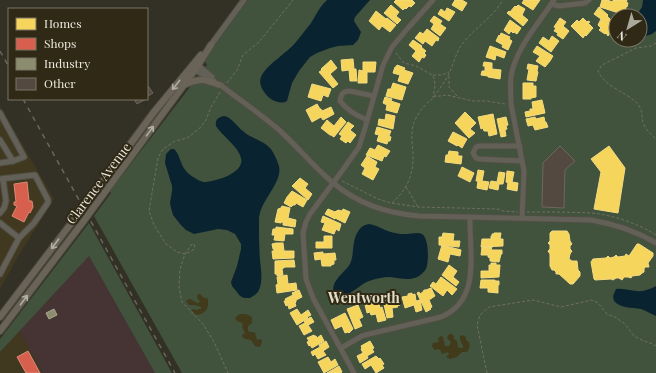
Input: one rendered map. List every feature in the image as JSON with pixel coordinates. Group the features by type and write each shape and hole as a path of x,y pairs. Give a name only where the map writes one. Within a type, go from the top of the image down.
{"main road":[{"name":"Clarence Avenue","path":"0,317 154,112 211,45"},
{"name":"Clarence Avenue","path":"0,331 94,208 184,84 194,66"},
{"path":"184,84 203,79 225,87"}],"street":[{"name":"Clarence Avenue","path":"211,45 244,0"},
{"path":"354,373 310,292 305,274 303,233 310,214 359,147 383,65 391,49 433,0"},
{"path":"522,218 524,171 512,104 510,83 515,63 528,38 553,2 559,6 585,3 589,0"},
{"path":"194,66 225,87 276,127 333,183 351,196 369,205 400,214 419,216 591,220 626,228 645,236 656,243"},
{"path":"367,120 353,113 343,105 340,101 341,96 343,92 350,91 374,96"},
{"path":"0,113 24,157 13,162 0,163"},
{"path":"0,140 13,162"},
{"path":"520,146 479,146 476,147 473,153 478,159 522,161"},
{"path":"0,213 4,208 6,201 2,187 2,179 34,175 48,202 34,223 19,238 0,274"},
{"path":"341,348 362,336 441,317 451,312 459,305 465,297 469,285 471,259 470,217"},
{"path":"0,223 19,238"}],"path":[{"path":"228,373 214,342 203,324 182,302 179,287 180,269 185,254 190,245 194,244 195,247 193,250 185,254 177,252 166,244 154,226 149,211 158,158 163,149 175,141 187,138 199,129 206,120 211,107 237,70 243,55 259,42 293,0"},
{"path":"457,97 449,87 448,79 450,71 463,44 494,13 503,0"},
{"path":"656,43 651,46 636,48 602,65 598,71 610,85 635,101 640,107 644,125 656,139"},
{"path":"391,49 404,63 416,66 432,75 442,75 450,71"},
{"path":"391,203 406,187 410,176 413,156 411,137 416,118 433,98 449,74"},
{"path":"432,75 435,86 433,98"},
{"path":"433,98 447,95 473,101 512,104"},
{"path":"342,182 391,203 418,207 477,209"},
{"path":"406,187 418,207"},
{"path":"486,373 477,325 480,315 489,307 533,300 561,307 592,300 598,303 607,314 615,317 625,324 634,336 656,346"}],"shaded area":[{"path":"0,106 54,199 19,255 0,289"},
{"path":"89,256 155,373 43,373 19,331"},
{"path":"19,331 43,373 0,373 0,352"}],"green space":[{"path":"248,0 656,0 656,373 182,373 94,216 111,193 110,191 207,65 205,61 206,57"},
{"path":"89,223 172,373 155,373 89,256 0,352 0,339"}],"sand":[{"path":"198,294 204,298 207,298 208,303 204,312 196,315 192,309 197,310 201,309 201,307 189,305 186,301 190,299 199,303 200,301 197,298"},
{"path":"240,314 246,314 252,317 252,323 248,326 248,331 255,333 257,340 261,339 262,342 260,347 255,346 251,340 243,338 242,335 245,333 242,327 243,325 235,318"},
{"path":"449,334 454,336 458,347 460,348 463,348 463,346 460,336 462,335 466,337 466,340 470,345 468,351 462,352 457,357 450,359 446,357 449,354 448,352 442,354 440,350 435,350 433,348 433,343 439,342 438,338 441,336 443,337 445,346 449,346 451,342 447,338"}],"water":[{"path":"327,0 370,0 355,17 354,21 361,32 358,40 353,45 330,48 310,57 292,83 287,101 277,102 272,100 261,87 261,77 267,68 296,42"},
{"path":"643,0 656,0 656,31 648,35 648,8 641,8"},
{"path":"224,116 232,120 246,133 269,147 279,166 278,179 260,213 259,235 261,283 257,293 250,298 240,296 232,286 231,282 241,249 241,244 235,234 227,230 218,229 194,234 186,230 173,215 170,203 172,186 165,163 166,154 171,149 174,149 178,155 186,172 203,182 228,176 238,168 241,163 241,158 237,149 216,126 217,119"},
{"path":"369,224 396,233 422,234 426,240 428,250 426,269 421,275 411,279 385,277 369,281 347,294 338,295 334,293 333,289 335,282 348,267 352,259 356,235 364,225"},
{"path":"656,286 656,316 641,309 623,307 614,301 613,296 616,289 642,291"}],"building: Homes":[{"path":"396,0 412,0 415,3 411,7 409,6 403,10 394,2"},
{"path":"455,0 462,0 467,3 462,11 452,5"},
{"path":"524,0 540,0 533,10 522,3"},
{"path":"602,0 613,2 613,0 627,0 626,2 628,3 627,7 625,7 626,8 608,8 608,10 600,7"},
{"path":"391,5 399,12 396,16 401,20 397,24 384,13"},
{"path":"518,5 525,9 522,15 528,20 523,26 507,13"},
{"path":"599,7 608,15 608,36 606,33 605,34 599,30 601,28 598,25 601,19 594,14"},
{"path":"447,8 455,12 449,21 438,14 441,9 445,12"},
{"path":"376,11 396,25 390,32 382,26 379,30 369,21"},
{"path":"434,16 442,21 440,24 446,28 440,36 431,29 434,24 430,21"},
{"path":"560,18 566,22 563,26 569,31 563,39 554,31 556,28 554,27"},
{"path":"583,18 587,22 590,22 588,23 593,28 583,38 571,26 577,20 579,22"},
{"path":"510,20 521,28 517,34 511,31 509,34 504,30"},
{"path":"427,29 439,38 438,41 436,40 432,46 425,41 423,44 415,38 420,32 423,34"},
{"path":"501,33 510,37 509,39 512,41 508,50 496,41"},
{"path":"552,36 559,41 551,52 539,43 543,37 549,41"},
{"path":"413,40 422,46 421,47 426,51 424,53 426,55 424,58 422,57 419,62 412,56 416,51 409,45"},
{"path":"490,46 506,52 504,58 496,55 495,60 486,57"},
{"path":"537,46 553,56 545,67 536,61 540,56 533,52"},
{"path":"353,59 357,81 350,81 349,70 342,71 341,60"},
{"path":"331,60 337,68 330,74 338,84 333,88 319,72"},
{"path":"363,62 376,62 375,72 367,72 367,83 358,83 359,70 363,71"},
{"path":"484,62 492,63 492,69 501,70 500,79 481,75 482,71 485,71 485,66 483,66"},
{"path":"528,64 538,66 536,81 527,80 529,69 527,69"},
{"path":"397,65 405,68 404,70 413,73 408,84 398,81 400,75 393,73"},
{"path":"393,83 406,87 402,100 386,96 388,89 391,89"},
{"path":"523,83 533,83 533,86 536,86 536,97 531,99 523,99"},
{"path":"312,84 331,89 328,97 323,95 321,101 308,97"},
{"path":"385,97 400,104 397,113 386,110 387,105 383,103"},
{"path":"542,100 545,113 526,117 525,112 533,109 532,102"},
{"path":"317,104 322,111 331,107 334,114 323,120 321,117 312,122 306,110"},
{"path":"465,112 476,123 470,129 475,133 469,138 455,123"},
{"path":"386,114 395,116 393,129 378,125 379,119 385,120"},
{"path":"493,114 497,134 489,136 488,131 484,131 483,128 481,129 478,117"},
{"path":"341,117 346,122 334,137 321,128 327,120 334,126"},
{"path":"506,117 508,125 506,126 507,129 505,130 506,136 501,137 497,119"},
{"path":"535,117 536,119 544,117 548,127 535,130 533,125 528,126 526,119"},
{"path":"348,122 354,126 350,130 356,135 350,143 348,141 346,143 340,139 342,136 339,134"},
{"path":"377,127 391,131 389,136 391,137 390,141 388,141 387,144 377,141 379,135 375,134"},
{"path":"453,132 467,139 462,148 448,141"},
{"path":"378,145 390,151 386,157 384,156 382,161 366,155 370,148 375,150"},
{"path":"609,146 625,168 618,213 594,209 601,172 591,159"},
{"path":"449,151 458,152 458,156 462,156 461,164 445,162 446,155 448,155"},
{"path":"367,156 377,162 375,167 379,169 373,180 362,174 365,168 361,165"},
{"path":"462,167 474,173 470,182 458,176"},
{"path":"478,170 484,171 482,181 489,182 487,190 477,188 478,181 476,181"},
{"path":"507,171 514,172 512,182 518,183 517,191 507,189"},
{"path":"499,172 505,173 503,184 499,184 498,190 489,188 491,181 497,182"},
{"path":"300,178 308,184 305,188 312,194 308,200 292,186"},
{"path":"292,191 307,200 303,207 296,203 291,207 284,203"},
{"path":"282,206 290,208 288,218 296,220 295,227 283,225 283,222 275,222 278,209"},
{"path":"328,209 335,212 338,210 342,211 343,209 350,212 345,223 325,214"},
{"path":"323,216 341,224 339,231 336,229 334,234 322,230 325,223 321,222"},
{"path":"276,227 293,229 293,234 285,234 284,241 274,240 275,235 272,235 273,229 276,229"},
{"path":"552,231 567,231 569,234 572,244 570,249 572,251 569,259 572,261 577,261 578,270 580,272 580,276 573,284 570,284 559,274 556,274 550,266 550,254 548,251 550,249 550,245 548,243 550,241 550,233"},
{"path":"443,233 454,234 453,241 460,241 459,247 439,245 439,237 442,237"},
{"path":"501,233 500,239 503,239 503,246 481,247 482,239 491,239 492,234"},
{"path":"324,236 332,236 332,248 316,248 316,242 324,242"},
{"path":"283,243 284,251 294,251 294,258 273,259 272,251 274,251 274,249 272,244"},
{"path":"637,244 653,253 653,256 648,263 649,267 645,267 644,272 640,275 632,276 631,278 624,277 622,280 619,278 613,280 594,279 591,262 593,259 606,258 608,256 610,258 616,255 618,257 625,256 626,254 629,256"},
{"path":"442,245 461,250 460,256 450,254 448,262 438,259"},
{"path":"482,247 492,247 491,250 502,250 499,262 490,261 488,255 481,255"},
{"path":"323,252 323,254 335,253 336,260 334,260 334,264 331,266 322,266 321,259 315,260 314,253"},
{"path":"294,260 295,267 285,267 282,269 283,275 277,276 277,274 275,274 275,261"},
{"path":"491,263 500,265 499,277 481,278 481,271 489,271 489,265 491,265"},
{"path":"449,265 457,271 453,277 459,282 456,286 442,275"},
{"path":"287,275 288,284 296,283 297,290 277,293 277,277"},
{"path":"441,277 457,289 452,295 447,290 443,296 430,286 433,282 436,284"},
{"path":"481,280 499,281 498,293 488,292 488,288 480,288"},
{"path":"431,288 435,296 429,300 432,307 426,312 417,293 419,292 420,294 424,290"},
{"path":"299,290 302,297 296,300 296,306 289,309 288,305 286,306 284,301 286,301 285,299 293,295 292,293"},
{"path":"412,293 412,295 415,294 416,301 420,300 422,310 416,312 414,305 405,308 402,297 408,296 408,294"},
{"path":"398,297 400,305 392,308 393,317 387,318 383,300"},
{"path":"378,299 380,308 382,307 386,320 378,322 376,314 371,315 370,312 367,313 365,305 368,305 368,302"},
{"path":"358,305 363,317 359,319 362,326 355,329 347,309"},
{"path":"297,309 301,315 308,310 311,315 297,325 290,313"},
{"path":"345,313 353,329 349,333 345,333 342,326 335,329 331,320"},
{"path":"311,317 314,322 308,325 312,331 304,335 299,326"},
{"path":"314,335 317,338 321,335 324,341 312,348 307,342 309,341 307,338"},
{"path":"326,341 329,347 323,351 326,355 318,359 315,354 313,356 311,352 320,347 319,345"},
{"path":"370,341 374,348 372,349 374,352 360,363 357,356 363,353 361,346"},
{"path":"376,356 379,359 380,358 384,364 382,365 384,368 376,373 371,365 365,369 362,364"},
{"path":"328,357 331,362 335,359 338,365 324,373 318,362"},
{"path":"339,366 342,372 327,373"}],"building: Shops":[{"path":"27,182 29,201 32,201 33,207 24,222 12,216 17,206 14,205 14,202 16,202 14,184"},
{"path":"28,351 40,373 26,373 17,357"}],"building: Industry":[{"path":"54,309 57,315 49,319 46,313"}],"building: Other":[{"path":"148,86 153,93 148,96"},
{"path":"135,100 144,100 137,104"},
{"path":"560,146 575,161 565,170 564,208 542,207 543,163"}],"railway":[{"path":"0,51 8,65"},
{"path":"24,100 175,373"}],"district":[{"name":"Wentworth","path":"364,297"}]}
